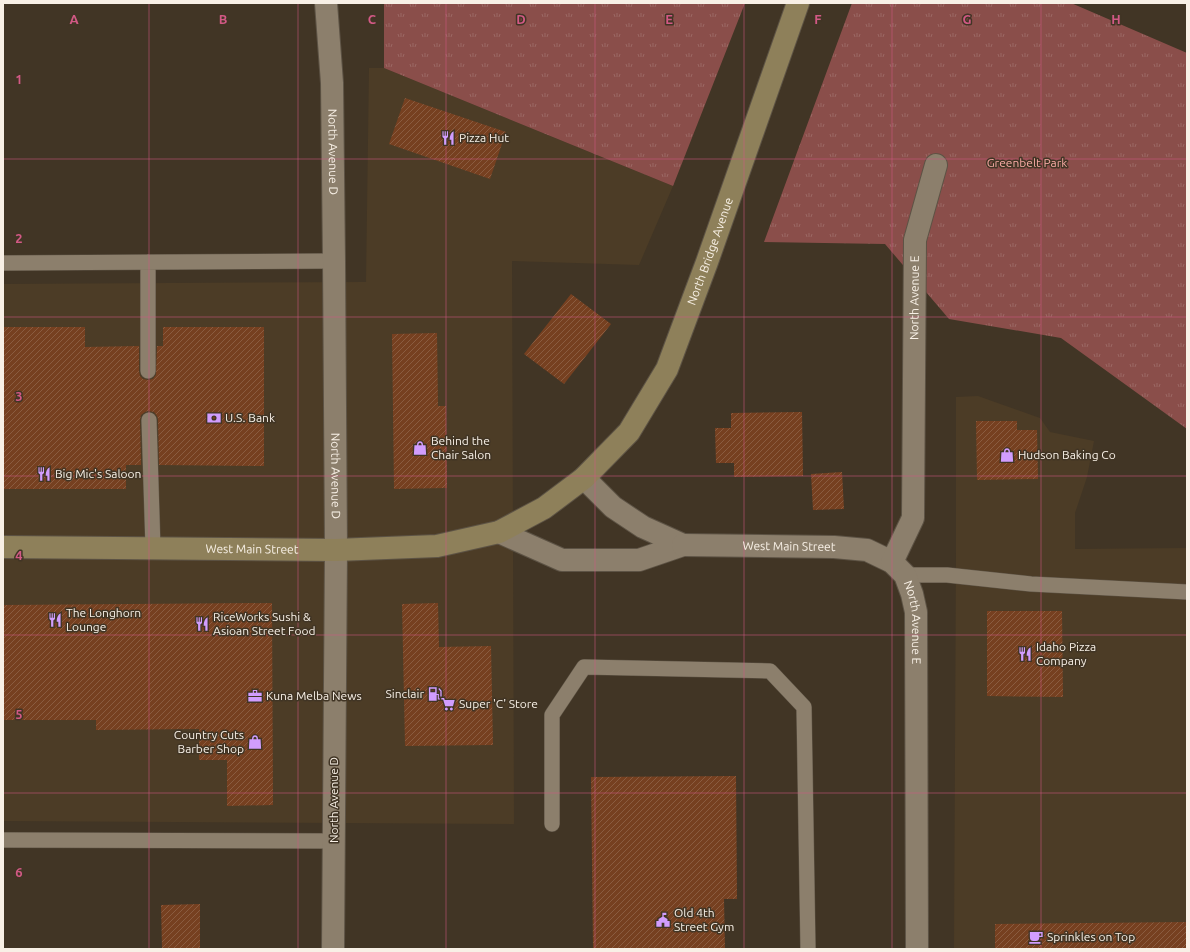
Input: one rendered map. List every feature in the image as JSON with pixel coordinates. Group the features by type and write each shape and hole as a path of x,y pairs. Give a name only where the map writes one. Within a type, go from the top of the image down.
{"main road":[{"name":"North Bridge Avenue","path":"584,478 628,432 667,369 707,262 798,3"},
{"name":"West Main Street","path":"3,547 336,550 437,546 499,532 544,508 584,478"}],"street":[{"name":"North Avenue D","path":"326,3 332,83 336,550 332,949"},
{"name":"North Avenue E","path":"917,949 916,612 912,594 899,568 913,518 915,240 936,165"},
{"name":"West Main Street","path":"584,478 613,507 643,527 683,545"},
{"name":"West Main Street","path":"499,532 562,560 639,560 683,545 834,547 867,550 899,568"}],"lane":[{"path":"3,263 334,261"},
{"path":"148,262 148,371"},
{"path":"149,420 153,548"},
{"path":"899,568 1031,584 1187,592"},
{"path":"552,824 552,715 584,667 770,671 804,707 808,949"},
{"path":"3,840 333,841"}],"shaded area":[{"path":"369,68 384,68 673,186 639,265 512,261 514,824 3,821 3,284 366,282"},
{"path":"978,396 1040,418 1050,432 1094,441 1087,477 1075,513 1075,549 1187,548 1187,949 954,949 956,397"}],"green space":[{"path":"384,3 745,3 673,186 384,68"},
{"name":"Greenbelt Park","path":"852,3 1071,3 1187,53 1187,429 1061,338 949,319 885,244 764,242"}],"building":[{"name":"Pizza Hut","path":"405,98 506,132 490,179 389,144"},
{"path":"571,294 611,324 564,384 524,354"},
{"path":"3,327 85,327 85,347 139,346 140,376 143,379 148,380 153,379 156,375 157,346 163,346 163,327 264,327 264,466 159,465 158,419 154,412 148,411 141,415 140,420 141,465 126,465 126,489 3,489"},
{"path":"437,333 438,406 446,406 447,488 394,489 392,334"},
{"path":"802,412 803,476 734,477 734,463 716,463 715,428 731,428 731,413"},
{"name":"Hudson Baking Co","path":"976,421 1017,421 1017,430 1037,430 1038,479 977,480"},
{"path":"842,472 844,509 813,510 811,474"},
{"path":"272,603 273,805 227,806 227,760 199,760 199,729 96,730 96,720 3,720 3,605"},
{"name":"Super 'C' Store","path":"438,603 439,647 491,646 493,745 405,746 402,604"},
{"name":"Idaho Pizza Company","path":"987,611 1062,611 1063,697 987,696"},
{"path":"736,776 737,899 724,899 725,949 593,949 591,777"},
{"path":"200,904 200,949 162,949 161,905"},
{"path":"1187,922 1187,949 995,949 995,924"}],"place":[{"name":"Pizza Hut","path":"448,138"},
{"name":"U.S. Bank","path":"214,418"},
{"name":"Behind the Chair Salon","path":"420,448"},
{"name":"Hudson Baking Co","path":"1007,455"},
{"name":"Big Mic's Saloon","path":"44,474"},
{"name":"The Longhorn Lounge","path":"55,620"},
{"name":"RiceWorks Sushi & Asioan Street Food","path":"202,624"},
{"name":"Idaho Pizza Company","path":"1025,654"},
{"name":"Sinclair","path":"435,694"},
{"name":"Kuna Melba News","path":"255,696"},
{"name":"Super 'C' Store","path":"448,704"},
{"name":"Country Cuts Barber Shop","path":"255,742"},
{"name":"Old 4th Street Gym","path":"663,920"},
{"name":"Sprinkles on Top","path":"1036,937"}]}
